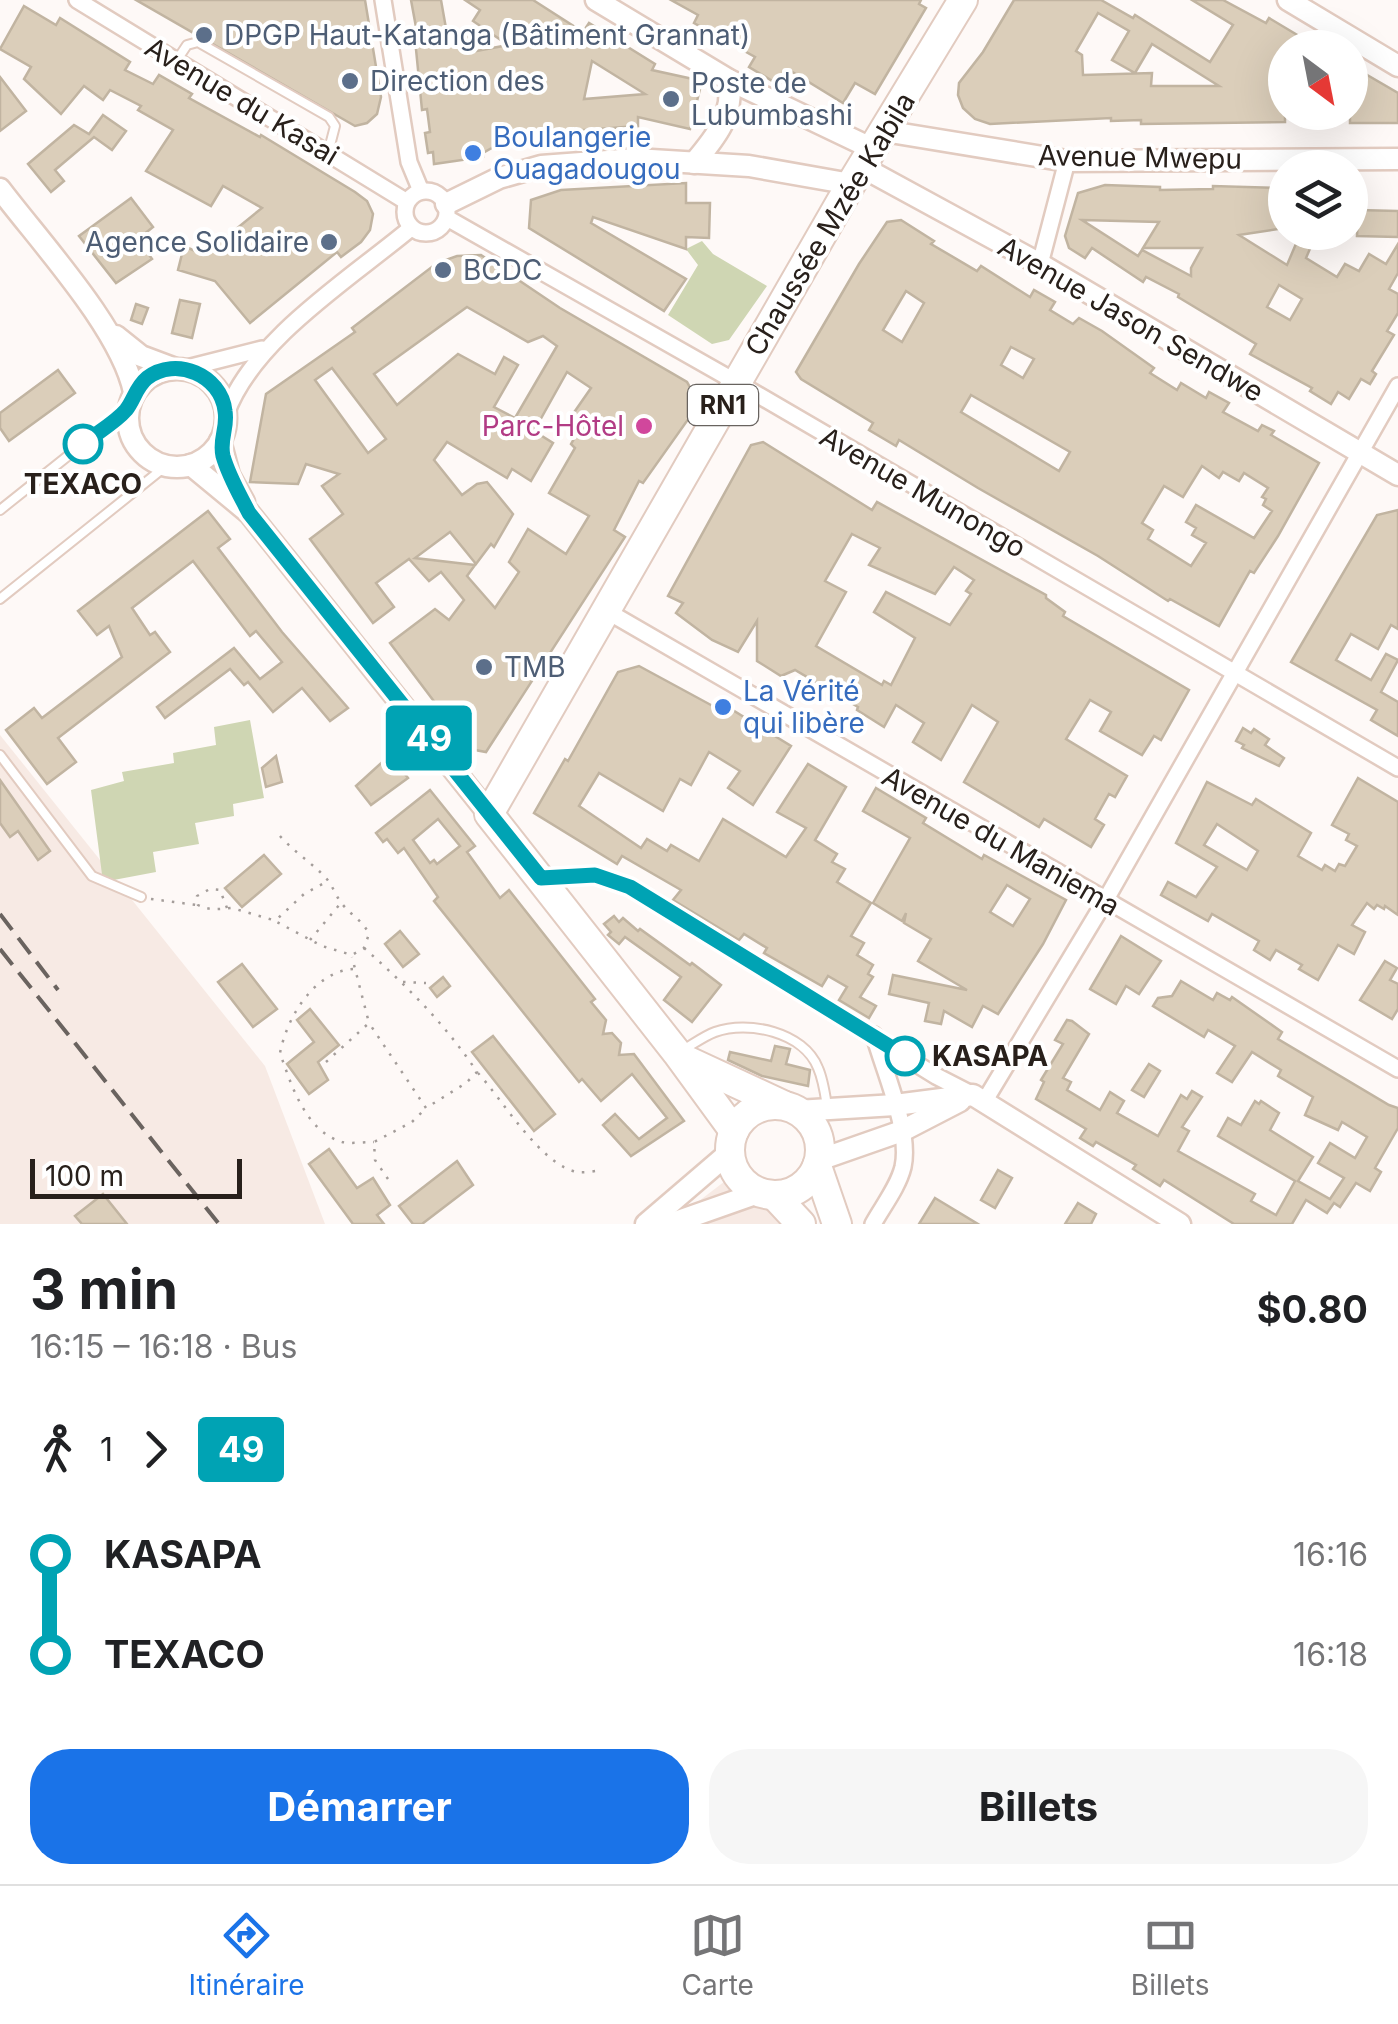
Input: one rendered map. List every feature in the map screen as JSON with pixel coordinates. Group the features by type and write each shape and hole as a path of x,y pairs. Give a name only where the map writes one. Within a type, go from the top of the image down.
{"highway":[{"name":"Chaussée Mzée Kabila","path":"489,814 736,382 963,0"},
{"path":"489,814 679,1055 732,1142 739,1177 767,1194 801,1224"},
{"path":"679,1055 792,1109 816,1132 818,1163 837,1224"},
{"path":"732,1142 740,1122 756,1110 766,1106 792,1109"},
{"path":"767,1194 800,1188 818,1163"}],"street":[{"name":"Avenue du Kasai","path":"77,0 328,153 414,196 436,193 447,211"},
{"path":"383,0 414,196 405,216 411,228 428,234 443,226 447,211"},
{"name":"Avenue Jason Sendwe","path":"596,0 1398,475"},
{"path":"1288,0 1398,66"},
{"path":"694,163 726,119 731,96 729,80"},
{"name":"Avenue Mwepu","path":"447,211 499,178 541,166 635,159 749,166 868,158 1398,159"},
{"path":"1040,264 1067,161"},
{"path":"0,188 107,328 126,364 131,400 128,427 135,445 148,459 166,466 192,465 208,456 220,442"},
{"name":"Avenue Munongo","path":"447,211 1398,768"},
{"path":"411,228 266,347 235,389 220,442 229,475 249,513 489,814"},
{"path":"107,328 141,356 210,381 221,396 226,414"},
{"path":"131,400 154,374 237,358 266,347"},
{"path":"818,1163 903,1141 979,1098 1105,901 1398,386"},
{"path":"192,465 249,513"},
{"name":"Avenue du Maniema","path":"605,610 1398,1070"},
{"path":"541,878 595,875 630,887 1180,1224"},
{"path":"873,1224 903,1167 903,1141 874,1036"},
{"path":"792,1109 979,1098"},
{"path":"646,1224 732,1142"},
{"path":"670,1224 714,1217 767,1194"}],"lane":[{"path":"177,60 188,45 198,42 329,118 335,126 328,153"},
{"path":"0,510 131,400"},
{"path":"0,599 166,466"},
{"path":"0,755 92,876 141,897"},
{"path":"679,1055 714,1032 756,1028 774,1033 790,1040 814,1060 828,1108"}],"path":[{"path":"280,836 328,880 341,903 365,924 370,934 364,948 352,956"},
{"path":"275,921 284,909 328,880"},
{"path":"198,905 197,896 210,889 220,890 228,908"},
{"path":"141,897 209,910 228,908 275,921 352,956"},
{"path":"310,940 341,903"},
{"path":"364,948 402,982 462,1049 527,1133 559,1165 578,1172 602,1170"},
{"path":"352,956 369,1023 426,1108"},
{"path":"353,969 337,970 292,1013 280,1052 303,1107 316,1126 342,1142 374,1142 412,1122 477,1072"},
{"path":"402,982 426,983"},
{"path":"326,1062 369,1023"},
{"path":"374,1142 376,1160 388,1180"}],"shaded area":[{"path":"0,735 265,1066 325,1224 0,1224"},
{"path":"746,1165 791,1224 669,1224"}],"green space":[{"path":"702,241 713,254 767,286 729,340 712,344 668,315 698,265 686,249"},
{"path":"250,720 264,798 233,804 234,816 195,823 199,844 153,852 156,872 103,882 91,790 124,781 122,772 174,763 173,753 216,745 214,727"}],"building":[{"path":"136,0 365,0 381,97 377,114 367,123 355,126"},
{"path":"411,0 441,0 447,34 468,32 471,52 508,45 473,21 480,10 465,0 533,0 583,32 589,23 655,64 652,70 702,81 690,129 638,117 638,126 571,131 523,143 520,132 483,153 483,157 434,164 425,133 430,132 427,109 422,110 415,39 418,38","holes":["592,61 645,94 584,99"]},
{"path":"671,0 921,0 919,4 926,8 875,94 855,83 843,103 789,70 779,85 749,67 755,57 694,23 698,15"},
{"path":"1014,0 1101,0 1133,18 1135,15 1210,62 1233,25 1192,0 1223,0 1266,23 1269,18 1289,30 1268,30 1268,122 1141,124 1141,120 1111,118 990,124 975,119 963,108 959,83","holes":["1098,13 1129,31 1112,60 1135,73 1152,44 1219,86 1151,86 1152,73 1083,75 1082,55 1076,51"]},
{"path":"24,6 56,25 60,18 130,62 125,70 153,84 159,75 192,94 189,98 261,135 355,192 367,201 373,214 370,230 361,242 341,257 337,252 250,323 215,281 178,270 184,246 204,255 262,208 223,186 211,206 146,171 173,130 138,110 141,106 110,90 103,100 84,86 61,114 24,79 31,67 0,49"},
{"path":"1368,76 1398,93 1398,123 1368,123"},
{"path":"0,77 26,111 0,131"},
{"path":"103,115 126,131 112,150 94,137 55,170 64,181 51,192 28,164 74,125 89,134"},
{"path":"686,183 686,203 710,203 709,238 686,237 686,249 593,217 591,223 686,279 664,311 529,228 531,200 561,190"},
{"path":"1105,185 1160,190 1268,188 1268,231 1239,235 1287,265 1293,250 1309,250 1306,258 1337,277 1345,264 1359,271 1369,254 1386,264 1398,244 1398,273 1389,289 1398,294 1398,313 1387,331 1394,335 1372,371 1376,374 1370,384 1361,379 1349,399 1338,392 1331,404 1310,391 1312,388 1250,354 1256,344 1178,297 1179,294 1146,277 1143,282 1092,248 1085,258 1069,248 1065,236 1078,193","holes":["1082,220 1159,222 1143,248 1202,248 1191,276 1142,250 1138,256","1279,285 1302,299 1290,320 1267,307"]},
{"path":"131,198 153,227 138,239 152,259 116,283 79,236"},
{"path":"1368,210 1398,211 1398,237 1368,236"},
{"path":"901,220 934,241 931,244 977,271 981,266 1030,297 1034,290 1055,302 1050,310 1073,324 1079,318 1102,331 1154,368 1150,373 1177,390 1181,383 1206,398 1209,392 1229,403 1223,412 1258,431 1262,425 1274,431 1271,435 1319,463 1278,536 1254,573 1250,571 1219,626 1168,601 899,440 896,446 869,430 873,423 801,379 796,372 887,222","holes":["906,291 924,303 902,342 883,330","1011,347 1034,359 1023,378 1001,365","971,395 1070,452 1059,471 961,412","1202,466 1219,478 1223,472 1239,481 1244,473 1268,488 1262,497 1266,499 1263,505 1272,511 1254,538 1196,505 1186,522 1196,528 1192,535 1206,543 1191,566 1148,539 1153,530 1142,523 1164,486 1183,497"]},
{"path":"481,255 560,308 687,382 699,404 643,483 639,481 614,530 625,537 486,752 470,749 390,643 435,609 449,620 464,600 441,572 429,581 409,559 376,583 394,607 373,623 310,539 343,514 322,486 339,474 306,464 298,484 250,482 266,394 355,332 352,328 437,263 457,256","holes":["467,307 528,342 543,336 557,346 515,418 494,407 518,365 504,357 495,374 458,354 397,405 374,374","332,368 386,439 368,453 315,380","567,372 591,388 566,424 578,432 571,444 575,448 549,493 589,516 566,554 528,529 509,562 519,572 495,608 467,576 475,565 415,558 450,532 476,564 491,544 494,547 513,514 487,482 462,495 434,460 447,442 507,478 512,469 531,481 553,443 534,431"]},
{"path":"180,300 200,304 192,338 172,333"},
{"path":"136,304 148,308 142,324 131,320"},
{"path":"58,370 75,393 9,441 0,428 0,413"},
{"path":"763,442 872,510 877,502 1046,595 1065,612 1063,616 1189,690 1161,740 1154,736 1142,755 1100,731 1111,712 1090,700 1066,739 1127,776 1115,797 1109,794 1095,819 1104,825 1091,847 1044,819 1039,827 964,782 998,722 972,705 941,760 913,742 924,723 896,705 884,727 795,670 781,676 757,661 757,621 738,652 712,640 676,613 683,603 668,596 751,445","holes":["852,534 880,548 869,565 935,594 954,567 974,580 966,591 971,594 950,625 886,592 874,612 915,638 891,685 884,681 882,685 816,646 846,592 825,581"]},
{"path":"1398,510 1398,629 1391,625 1378,649 1351,634 1336,660 1371,680 1386,654 1398,660 1381,692 1398,702 1398,736 1371,720 1377,710 1291,662 1377,515"},
{"path":"208,511 230,539 218,548 282,632 348,708 330,721 302,688 273,712 248,682 244,685 230,669 165,718 157,707 234,648 260,679 282,662 256,631 250,636 193,561 132,608 150,635 155,632 170,652 58,738 76,762 47,784 6,730 34,708 42,718 122,657 109,626 97,635 78,611"},
{"path":"639,666 722,711 726,706 791,746 753,805 728,788 740,771 709,752 691,785 680,779 663,811 599,773 579,806 641,848 647,839 667,851 671,845 699,861 723,819 786,857 806,828 777,812 808,764 846,787 815,840 837,854 832,862 845,869 837,882 871,903 851,936 864,943 857,955 873,965 868,974 873,977 860,997 876,1006 869,1018 839,1000 847,987 828,976 822,986 764,953 767,948 744,934 739,940 673,900 681,890 622,856 617,864 534,813 618,672"},
{"path":"1243,728 1251,733 1254,729 1269,739 1265,745 1284,758 1279,766 1242,748 1244,745 1236,741"},
{"path":"390,755 408,778 371,805 356,786"},
{"path":"276,756 282,782 266,787 262,768"},
{"path":"1358,778 1398,802 1398,915 1385,906 1384,909 1377,905 1374,909 1367,903 1352,925 1365,932 1354,954 1338,945 1318,980 1276,950 1270,960 1254,950 1259,941 1212,914 1208,921 1161,895 1168,882 1196,897 1217,867 1176,843 1207,782 1252,805 1256,799 1311,833 1298,856 1322,870 1325,865 1335,871 1339,864 1345,866 1357,846 1346,840 1349,834 1332,825","holes":["1217,824 1258,851 1247,870 1204,845"]},
{"path":"0,780 50,851 38,860 18,831 10,837 0,823"},
{"path":"876,788 982,859 984,855 1066,900 998,1014 983,1006 972,1027 944,1011 941,1024 925,1021 929,1003 889,994 893,975 967,990 918,961 931,939 904,923 906,913 902,921 873,903 910,838 863,811","holes":["1007,885 1030,899 1013,926 990,912"]},
{"path":"430,790 475,846 467,852 500,898 509,890 595,999 591,1002 606,1020 603,1034 612,1033 621,1043 619,1055 634,1054 684,1121 631,1156 603,1125 615,1114 639,1139 667,1118 632,1074 601,1101 582,1079 579,1082 434,901 438,897 404,848 398,853 376,833","holes":["438,819 460,846 437,864 434,860 430,863 413,840"]},
{"path":"264,855 281,874 242,907 225,888"},
{"path":"614,916 619,922 623,918 721,985 692,1022 664,1000 681,977 625,937 619,944 608,935 611,932 604,924"},
{"path":"400,931 419,954 403,967 385,944"},
{"path":"1121,936 1161,961 1139,994 1126,986 1116,1004 1090,989"},
{"path":"1385,961 1397,968 1390,980 1398,984 1398,1009 1392,1019 1360,1000"},
{"path":"242,964 277,1009 253,1027 218,982"},
{"path":"443,977 450,986 437,997 430,988"},
{"path":"1181,981 1213,1000 1217,993 1230,1000 1232,997 1282,1032 1278,1039 1398,1108 1398,1128 1375,1168 1381,1172 1370,1191 1356,1183 1340,1207 1334,1203 1327,1213 1306,1200 1292,1224 1234,1224 1164,1180 1160,1186 1133,1169 1136,1165 1096,1142 1093,1146 1080,1138 1086,1129 1036,1099 1044,1082 1041,1080 1063,1044 1055,1040 1067,1020 1072,1021 1089,1034 1063,1078 1071,1082 1067,1090 1100,1110 1110,1092 1124,1101 1117,1113 1158,1136 1181,1095 1187,1099 1192,1091 1202,1097 1182,1127 1189,1131 1178,1151 1255,1194 1251,1201 1276,1215 1295,1181 1218,1136 1228,1118 1241,1125 1255,1101 1261,1101 1279,1113 1270,1130 1313,1157 1298,1181 1330,1199 1344,1178 1318,1163 1330,1143 1355,1158 1367,1137 1342,1122 1338,1130 1305,1115 1313,1097 1278,1076 1281,1070 1252,1052 1232,1082 1217,1073 1235,1046 1208,1030 1204,1037 1153,1006 1158,998 1172,996"},
{"path":"310,1009 339,1045 318,1062 328,1080 309,1094 287,1064 314,1042 297,1020"},
{"path":"493,1036 555,1114 534,1131 472,1052"},
{"path":"775,1046 790,1049 786,1064 810,1070 808,1086 762,1076 728,1060 730,1052 771,1061"},
{"path":"1149,1064 1160,1071 1144,1097 1132,1090"},
{"path":"329,1149 357,1188 373,1178 390,1205 377,1215 384,1224 353,1224 309,1164"},
{"path":"457,1161 473,1185 422,1224 413,1224 399,1206"},
{"path":"998,1170 1012,1178 995,1208 981,1200"},
{"path":"103,1194 127,1224 82,1224 75,1216"},
{"path":"935,1198 978,1224 919,1224"},
{"path":"1078,1203 1096,1214 1091,1224 1065,1224"}],"railway":[{"path":"0,914 58,990"},
{"path":"0,949 219,1224"}],"bus line":[{"name":"49","path":"83,444 128,408 134,392 154,374 183,369 202,375 221,396 226,414 220,442 224,461 249,513 541,878 595,875 630,887 905,1056"}],"place":[{"name":"DPGP Haut-Katanga (Bâtiment Grannat)","path":"204,35"},
{"name":"Direction des","path":"350,81"},
{"name":"Poste de Lubumbashi","path":"671,99"},
{"name":"Boulangerie Ouagadougou","path":"473,153"},
{"name":"Agence Solidaire","path":"329,242"},
{"name":"BCDC","path":"443,270"},
{"name":"Parc-Hôtel","path":"644,426"},
{"name":"TEXACO","path":"83,444"},
{"name":"TMB","path":"484,667"},
{"name":"La Vérité qui libère","path":"723,707"},
{"name":"KASAPA","path":"905,1056"}]}
